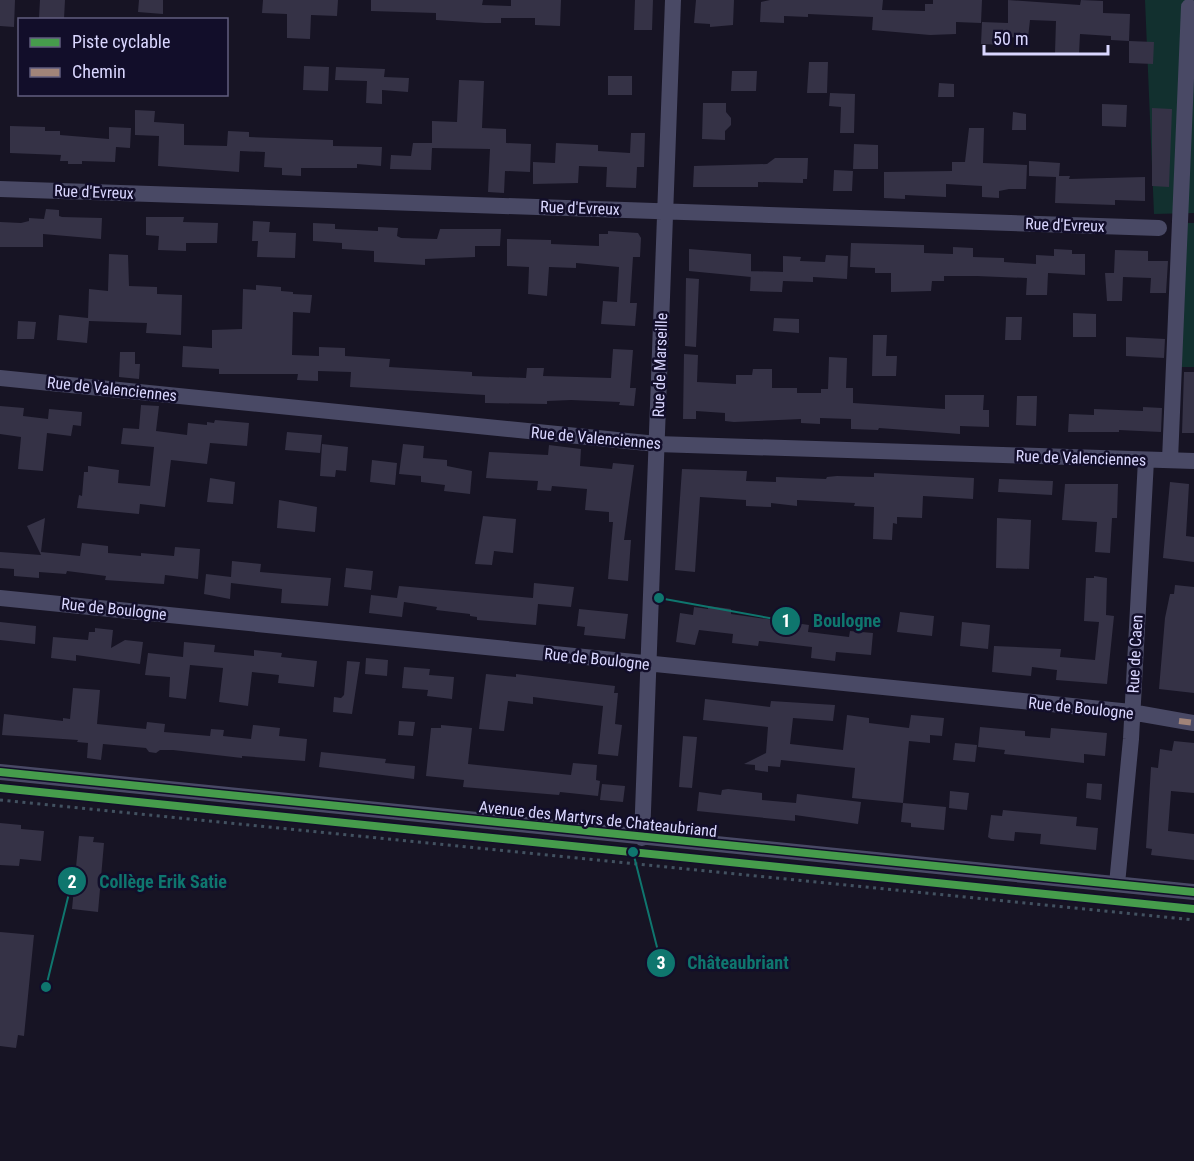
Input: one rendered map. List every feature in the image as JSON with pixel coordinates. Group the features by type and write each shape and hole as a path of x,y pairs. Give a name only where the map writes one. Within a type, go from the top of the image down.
{"street":[{"name":"Rue de Marseille","path":"642,838 673,0"},
{"path":"1170,460 1189,7"},
{"name":"Rue d'Evreux","path":"0,189 1159,228"},
{"name":"Rue de Valenciennes","path":"0,378 657,444 1194,461"},
{"name":"Rue de Caen","path":"1117,884 1131,739 1146,460"},
{"name":"Rue de Boulogne","path":"0,598 1131,712 1187,722"},
{"name":"Avenue des Martyrs de Chateaubriand","path":"0,772 1194,892"}],"path":[{"path":"0,800 1194,920"}],"green space":[{"path":"1145,0 1194,0 1194,213 1154,214"},
{"path":"1184,223 1194,223 1194,367 1177,367"}],"building":[{"path":"0,0 15,0 14,27 0,26"},
{"path":"40,0 65,0 64,18 39,18"},
{"path":"139,0 163,0 163,14 138,12"},
{"path":"263,0 338,0 337,16 311,15 310,39 287,38 287,14 262,13"},
{"path":"371,0 483,0 482,5 511,6 511,0 561,0 560,26 535,25 535,18 501,18 501,23 436,20 436,13 371,11"},
{"path":"635,0 653,0 652,30 634,30"},
{"path":"696,0 734,0 733,25 710,27 710,24 694,23"},
{"path":"770,0 883,0 882,10 925,11 925,4 933,4 933,0 982,0 981,23 956,22 956,34 930,35 872,30 873,17 808,14 808,17 784,16 784,23 760,22 761,2"},
{"path":"1008,0 1080,5 1081,0 1103,1 1103,13 1130,14 1129,41 1111,40 1111,36 1080,34 1079,54 1055,53 1056,21 1030,20 1028,38 1006,37 1005,45 981,44 982,22 1008,23"},
{"path":"1129,41 1154,42 1153,64 1129,63"},
{"path":"809,62 828,62 827,93 807,93"},
{"path":"304,66 329,67 328,91 303,90"},
{"path":"336,67 385,69 384,77 409,78 408,92 382,90 382,104 366,103 367,81 335,80"},
{"path":"732,71 757,71 756,91 731,91"},
{"path":"608,76 632,76 632,95 608,95"},
{"path":"459,80 484,81 482,128 506,129 506,143 531,144 530,172 505,171 504,193 488,192 490,149 432,148 431,170 390,169 391,155 411,156 413,143 432,143 432,121 457,122"},
{"path":"939,83 954,84 954,97 938,97"},
{"path":"830,93 855,94 854,133 840,133 841,107 829,106"},
{"path":"703,103 726,103 726,112 731,118 731,125 725,131 725,140 702,139"},
{"path":"1102,104 1127,105 1126,127 1102,126"},
{"path":"1152,108 1172,109 1169,187 1152,186"},
{"path":"135,110 155,111 154,122 184,124 184,145 227,146 228,131 249,132 249,137 333,140 333,146 382,147 381,166 357,164 357,168 301,168 301,176 282,175 282,168 264,167 265,152 240,151 239,172 158,166 159,136 135,135"},
{"path":"1013,112 1026,114 1026,130 1012,130"},
{"path":"10,126 45,127 45,131 60,131 60,135 109,139 109,127 131,128 130,148 116,147 115,162 82,161 82,164 68,164 68,161 60,161 61,155 10,153"},
{"path":"969,128 984,128 983,163 1027,165 1026,189 999,191 999,198 982,197 982,186 946,184 946,197 905,195 905,199 884,198 884,172 952,171 952,162 965,162"},
{"path":"631,133 645,133 644,167 637,167 636,188 606,187 607,167 579,166 578,183 533,184 533,162 555,163 556,143 598,145 598,151 630,153"},
{"path":"854,144 878,145 878,169 853,169"},
{"path":"775,158 808,158 807,179 803,179 803,183 758,182 758,187 693,187 694,166 767,164"},
{"path":"1029,161 1060,163 1059,176 1070,176 1069,179 1145,177 1145,201 1115,200 1115,205 1055,203 1056,177 1029,176"},
{"path":"834,170 853,171 852,191 833,191"},
{"path":"46,209 59,210 59,216 62,217 102,218 101,239 43,234 43,247 0,247 0,222 21,223 29,221 29,218 44,219"},
{"path":"146,217 184,217 183,222 218,223 217,243 186,243 186,251 158,250 159,236 146,235"},
{"path":"253,221 270,222 269,232 296,233 295,258 257,257 258,241 252,241"},
{"path":"313,223 335,224 335,229 378,231 378,227 398,228 397,236 401,238 437,239 440,229 501,229 500,246 475,246 475,257 425,259 425,265 374,262 374,251 342,249 342,243 313,241"},
{"path":"608,231 638,233 641,238 640,257 633,257 630,303 637,303 635,326 601,324 603,301 617,302 619,267 576,263 576,268 549,267 547,296 528,294 529,267 507,266 507,239 551,240 551,244 599,246 599,234 608,234"},
{"path":"851,243 924,245 924,253 953,254 953,247 973,248 973,257 1004,258 1004,262 1036,264 1036,255 1054,256 1054,249 1072,250 1072,254 1085,254 1085,275 1048,273 1047,295 1026,295 1027,278 977,276 944,276 944,281 932,281 931,291 891,292 891,273 875,273 875,268 850,267"},
{"path":"689,249 751,254 751,277 689,271"},
{"path":"1115,250 1148,251 1148,261 1168,261 1166,293 1150,293 1151,278 1123,277 1122,301 1107,301 1105,273 1114,273"},
{"path":"109,254 128,255 129,286 157,287 157,294 182,295 181,335 146,333 147,323 89,321 87,343 57,340 59,315 88,318 89,289 108,291"},
{"path":"826,255 848,256 847,279 813,277 813,282 783,281 782,292 750,291 751,271 783,272 783,256 801,257 800,261 825,262"},
{"path":"686,278 699,279 696,347 685,346"},
{"path":"256,285 281,287 281,291 312,295 310,313 293,312 292,355 319,356 319,347 345,348 345,356 390,359 389,367 472,372 472,376 526,378 527,368 544,368 543,376 611,378 613,349 633,350 630,388 636,388 634,406 619,405 620,402 571,400 547,401 547,404 485,403 485,395 350,387 351,372 318,371 318,381 297,380 298,374 219,374 219,369 182,367 183,346 212,348 212,330 242,329 243,289 256,290"},
{"path":"1073,313 1096,314 1096,337 1073,337"},
{"path":"1006,317 1022,317 1021,340 1005,340"},
{"path":"774,318 799,319 799,333 773,331"},
{"path":"18,321 36,322 34,339 17,339"},
{"path":"873,335 887,335 886,356 897,356 896,376 872,376"},
{"path":"1126,337 1165,339 1164,358 1126,356"},
{"path":"120,352 135,352 135,364 140,364 139,379 119,377"},
{"path":"684,354 698,355 697,382 736,384 736,375 752,375 753,369 772,369 772,388 797,388 797,393 821,393 821,389 828,389 829,357 847,358 846,388 853,388 853,403 945,409 945,395 984,395 983,410 989,410 989,427 960,426 960,434 879,428 878,430 851,429 851,419 820,418 820,424 801,423 801,419 734,422 725,421 725,413 696,411 696,419 683,419"},
{"path":"1184,372 1194,372 1194,433 1182,433"},
{"path":"1017,396 1037,396 1036,426 1016,425"},
{"path":"141,405 159,406 156,431 187,435 188,423 207,425 207,422 214,423 215,420 249,423 247,446 210,443 207,464 171,460 165,507 140,504 139,514 77,508 79,495 82,496 84,472 88,472 88,466 119,470 118,483 150,486 154,447 121,444 123,428 139,429"},
{"path":"0,406 24,408 23,416 48,419 49,409 82,412 81,426 73,425 71,436 47,433 43,471 18,469 21,437 0,434"},
{"path":"1143,407 1162,408 1161,432 1119,430 1119,432 1068,432 1069,414 1094,415 1094,409 1143,411"},
{"path":"287,432 322,435 320,453 285,450"},
{"path":"322,444 348,447 346,471 336,470 335,477 320,476"},
{"path":"403,444 424,446 423,458 447,460 447,466 472,471 470,494 444,491 445,485 421,482 421,476 399,474"},
{"path":"549,445 581,449 580,466 612,469 613,463 634,465 624,540 631,540 628,581 608,579 613,522 609,522 609,512 585,510 587,489 552,486 551,491 537,490 538,481 486,478 489,452 548,455"},
{"path":"372,460 397,463 395,485 370,482"},
{"path":"682,469 747,471 746,481 776,482 776,477 826,479 837,476 874,477 874,473 974,478 973,499 923,496 922,518 897,517 897,524 893,523 892,540 873,539 874,507 854,506 855,503 797,500 797,506 771,503 771,507 746,506 746,500 700,497 695,572 675,570"},
{"path":"210,478 235,482 233,504 207,502"},
{"path":"999,479 1053,481 1052,495 998,492"},
{"path":"1170,482 1189,484 1186,536 1194,537 1194,562 1163,558"},
{"path":"1065,484 1118,484 1117,518 1112,518 1110,553 1095,552 1097,522 1062,520"},
{"path":"279,500 317,507 315,532 277,528"},
{"path":"483,516 516,519 513,553 494,551 492,565 475,564"},
{"path":"45,518 41,552 80,556 82,543 108,546 108,553 141,556 141,553 174,556 175,547 200,549 198,579 165,575 164,584 105,580 106,576 67,571 66,574 39,572 39,578 14,576 14,569 0,568 0,552 41,555 27,526"},
{"path":"997,518 1031,520 1029,569 996,568"},
{"path":"232,561 261,564 260,572 331,578 328,606 281,603 282,589 231,583 230,599 204,594 206,574 231,577"},
{"path":"346,568 373,571 371,590 344,587"},
{"path":"1094,576 1107,578 1106,615 1114,616 1107,684 1056,680 1057,670 1032,667 1031,676 992,672 994,646 1061,649 1060,657 1095,660 1099,622 1084,621 1086,578 1094,578"},
{"path":"534,583 574,587 571,607 538,604 536,625 477,620 477,617 470,616 470,614 436,610 437,607 404,602 402,617 369,613 371,595 397,598 399,586 533,598"},
{"path":"1175,585 1194,587 1194,693 1159,689 1165,618 1170,594 1174,594"},
{"path":"708,606 731,609 731,614 809,625 808,632 849,637 850,631 873,633 871,655 836,652 835,661 811,658 812,647 759,641 758,646 732,643 733,634 699,630 695,645 676,642 680,613 693,615 694,607 708,609"},
{"path":"579,609 628,614 625,639 584,635 585,627 577,626"},
{"path":"900,612 934,616 932,636 897,632"},
{"path":"0,622 36,626 35,644 0,640"},
{"path":"962,622 990,625 988,649 960,646"},
{"path":"95,628 113,630 111,648 125,640 143,642 140,664 76,655 76,661 51,658 53,637 88,640 89,632 95,632"},
{"path":"184,642 215,645 214,652 254,656 254,650 282,653 281,657 317,661 314,687 278,683 279,675 252,672 248,706 219,702 223,668 190,665 186,699 169,697 170,677 145,675 148,653 183,657"},
{"path":"366,658 388,660 387,676 365,674"},
{"path":"347,661 360,662 352,714 333,712 334,697 341,698 344,695"},
{"path":"404,667 430,669 429,675 454,677 452,699 427,696 428,690 402,688"},
{"path":"486,674 516,677 516,674 615,686 614,693 618,693 615,724 622,725 618,756 598,754 603,706 533,697 533,704 508,701 504,731 479,729"},
{"path":"73,688 100,690 97,724 146,729 147,722 165,724 164,732 210,736 211,729 224,730 223,736 251,739 253,725 280,728 279,736 307,739 305,761 242,756 242,758 173,750 160,750 156,753 149,752 146,748 103,744 101,760 87,758 88,743 77,742 78,740 2,735 4,714 63,721 63,718 70,719"},
{"path":"705,699 770,707 771,701 835,705 833,721 793,718 790,744 843,750 847,715 869,718 869,723 909,728 911,715 944,718 942,736 930,735 930,743 909,741 903,803 852,798 855,768 781,760 780,767 768,766 768,772 755,770 755,765 744,764 766,753 768,727 703,720"},
{"path":"399,721 415,722 413,736 398,735"},
{"path":"441,725 472,728 468,764 571,775 573,763 597,765 596,780 600,781 598,796 463,787 464,780 426,776 431,728 441,728"},
{"path":"980,727 1025,731 1025,736 1050,738 1051,728 1107,733 1105,756 1084,754 1084,763 1004,754 1005,750 978,747"},
{"path":"683,736 697,737 692,788 679,787"},
{"path":"1174,741 1194,743 1194,793 1171,791 1168,831 1194,834 1194,860 1151,855 1152,849 1146,848 1151,767 1158,768 1160,749 1172,751"},
{"path":"955,743 977,745 975,762 953,760"},
{"path":"321,752 386,759 385,763 415,766 414,779 319,767"},
{"path":"1087,783 1102,784 1101,800 1086,798"},
{"path":"602,784 625,786 623,802 600,800"},
{"path":"722,790 762,793 762,800 796,803 797,794 861,802 858,824 795,815 795,821 697,811 699,792 721,795"},
{"path":"950,791 969,793 967,810 949,808"},
{"path":"903,803 946,807 944,830 911,827 911,823 901,822"},
{"path":"1003,810 1077,817 1076,826 1098,828 1096,850 1040,844 1041,834 1015,832 1014,841 991,839 988,837 991,815 1002,816"},
{"path":"0,823 21,825 21,829 44,831 41,861 20,859 19,866 0,865"},
{"path":"79,836 94,837 93,842 104,843 98,912 72,909"},
{"path":"0,932 34,935 24,1036 18,1035 16,1048 0,1046"}],"marked path":[{"path":"1179,721 1194,723"}],"cycle path":[{"path":"0,772 1194,892"},
{"path":"0,788 1194,909"}],"place":[{"name":"Boulogne","path":"659,598"},
{"name":"Châteaubriant","path":"633,852"},
{"name":"Collège Erik Satie","path":"46,987"}]}
